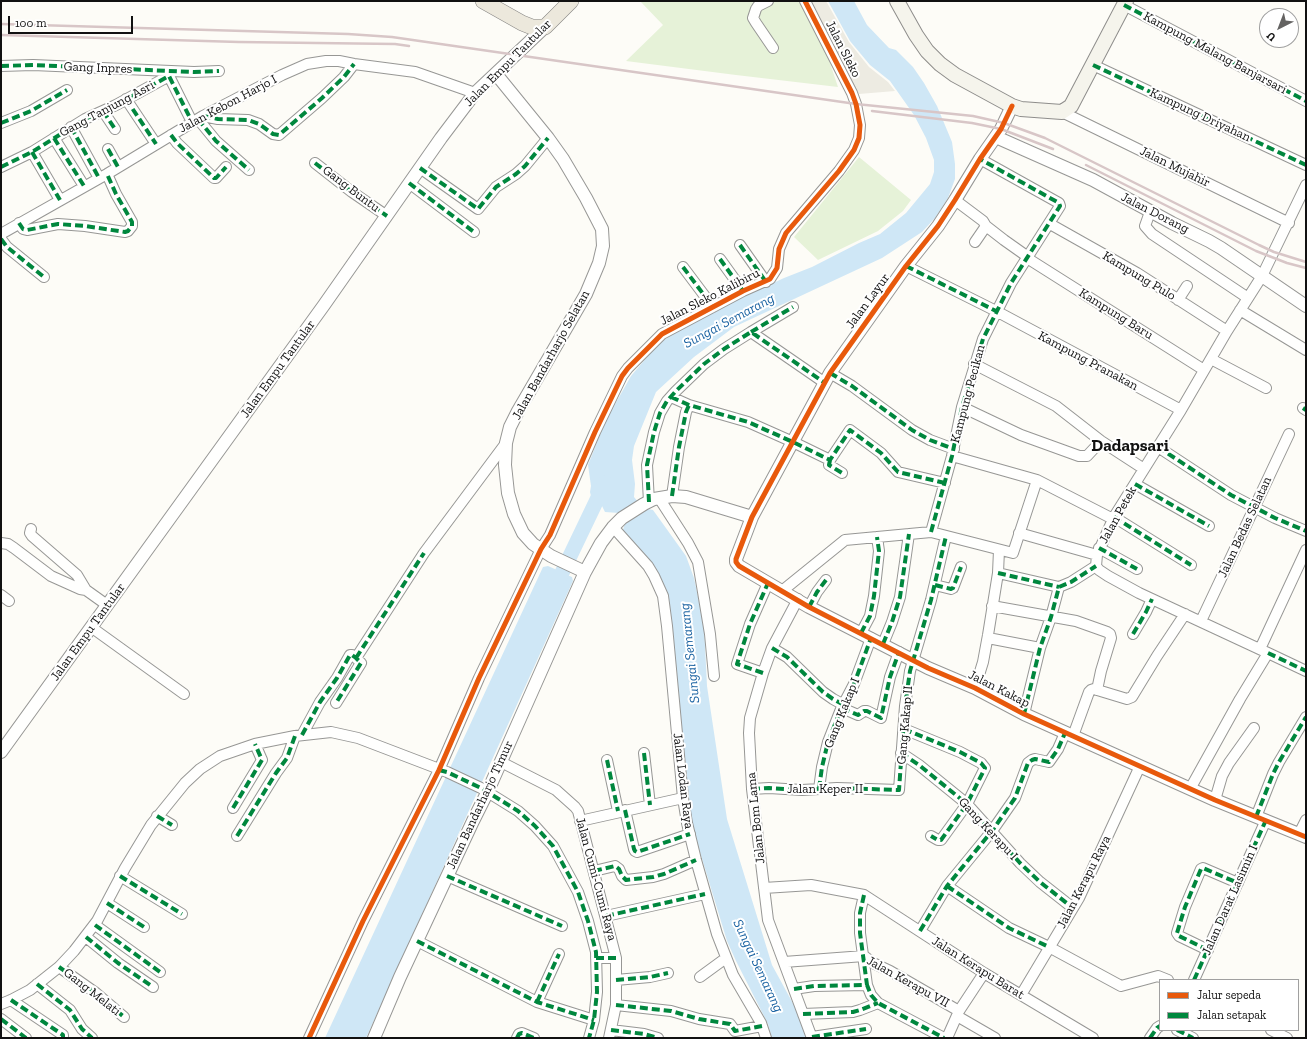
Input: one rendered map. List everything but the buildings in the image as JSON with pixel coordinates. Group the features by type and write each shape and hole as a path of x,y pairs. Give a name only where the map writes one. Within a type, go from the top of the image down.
{"main road":[{"path":"483,1 527,25 532,27 545,27"},
{"name":"Jalan Empu Tantular","path":"545,27 571,1"},
{"path":"897,1 927,51 940,64 955,75 1012,106 1021,109 1062,112 1072,106 1125,3"}],"street":[{"path":"768,1 758,6 753,18 774,48"},
{"name":"Jalan Sleko","path":"805,1 852,93 858,109"},
{"name":"Kampung Malang Banjarsari","path":"1125,3 1306,101"},
{"name":"Jalan Empu Tantular","path":"1,752 475,93 545,27"},
{"name":"Jalan Kebon Harjo I","path":"1,234 103,176 198,119 282,75 307,64 326,61 339,61 415,72 475,93"},
{"path":"198,119 248,120 277,135 322,98 344,77 354,64"},
{"name":"Gang Inpres","path":"1,66 33,65 168,73 220,71"},
{"name":"Kampung Driyahan","path":"1093,65 1306,165"},
{"name":"Gang Tanjung Asri","path":"1,167 32,152 71,127 126,99 168,73 198,119 216,141 249,170"},
{"name":"Jalan Bandarharjo Selatan","path":"496,74 548,138 563,159 602,229 603,246 599,262 586,294 518,411 510,427 506,443 505,465 508,493 514,514 523,533 533,544 556,559 585,572"},
{"path":"1,123 31,111 67,90"},
{"path":"126,99 156,144"},
{"name":"Jalan Layur","path":"752,516 828,378 906,266 938,226 956,200 980,159 996,137 1012,106"},
{"name":"Jalan Sleko Kalibiru","path":"309,1038 363,921 443,771 479,678 541,549 550,535 595,432 625,372 662,334 743,291 770,279 776,270 779,249 786,233 839,171 854,150 860,125 858,109"},
{"path":"103,111 115,130"},
{"name":"Jalan Mujahir","path":"1062,112 1289,222"},
{"path":"19,223 23,229 27,230 58,224 85,226 125,232 132,226 132,222 116,194 71,127"},
{"path":"170,135 214,178 216,178 226,167"},
{"name":"Jalan Dorang","path":"996,137 1087,178 1221,248 1306,306"},
{"path":"54,138 84,186"},
{"path":"420,168 478,209 492,190 520,170 548,138"},
{"path":"108,149 118,167"},
{"path":"32,152 60,200"},
{"name":"Kampung Pecikan","path":"931,532 953,453 962,408 974,364 983,339 1011,283 1050,224 1060,206 1059,203 980,159"},
{"name":"Gang Buntu","path":"315,163 386,216"},
{"path":"409,183 474,232"},
{"name":"Jalan Petek","path":"1096,566 1098,551 1114,518 1262,276 1306,185"},
{"name":"Kampung Baru","path":"956,200 983,221 986,226 1028,257 1204,370"},
{"path":"1150,212 1145,226 1152,234 1248,298"},
{"name":"Kampung Pulo","path":"1050,224 1137,273 1227,331"},
{"path":"975,242 986,226"},
{"path":"1,238 7,247 44,277"},
{"path":"740,245 766,282"},
{"path":"720,260 743,291"},
{"name":"Kampung Pranakan","path":"906,266 996,311 1181,410"},
{"path":"683,267 713,307"},
{"path":"1178,300 1187,286"},
{"path":"714,676 707,615 698,562 688,543 651,501 647,465 649,452 660,413 671,397 704,364 724,348 792,307"},
{"path":"1240,310 1306,350"},
{"path":"751,332 828,378 859,391 912,430 953,453 1037,480 1114,518 1191,565"},
{"path":"1211,359 1266,388"},
{"path":"974,364 1056,406 1101,441 1144,469"},
{"path":"671,397 688,405 748,422 830,460"},
{"path":"672,496 679,447 688,405"},
{"path":"962,408 1021,435 1078,456 1087,456 1101,441"},
{"path":"842,473 829,466 830,460 850,430 881,453 898,472 945,483"},
{"name":"Jalan Bedas Selatan","path":"1201,621 1289,434"},
{"path":"356,658 424,553 506,443"},
{"path":"1158,447 1223,491 1275,518 1306,531"},
{"path":"782,591 843,541 931,532 1012,553 1037,480"},
{"path":"1136,484 1209,526"},
{"path":"585,572 601,543 613,527 622,518 651,501 672,496 686,498 752,516"},
{"name":"Jalan Kakap","path":"752,516 736,558 736,562 739,566 798,599 809,607 928,668 975,688 1024,714 1069,735 1215,800 1303,836"},
{"name":"Jalan Lodan Raya","path":"613,527 648,566 663,596 683,798 696,860 717,934 726,958 733,975 762,1026 766,1038"},
{"path":"31,529 30,535 77,575 86,590 107,605"},
{"path":"1019,533 1098,551 1137,569"},
{"path":"883,644 900,597 909,534"},
{"name":"Gang Kakap II","path":"899,790 905,706 910,671 935,585 946,536"},
{"name":"Gang Kakap I","path":"819,789 828,742 854,684 866,636 874,596 879,551 877,537"},
{"path":"1,543 8,544 51,576 80,589 86,590"},
{"path":"975,688 983,662 988,638 998,573 999,550"},
{"path":"1190,789 1264,651 1304,557"},
{"path":"998,573 1059,587 1076,579 1096,566 1108,576 1152,599 1306,671"},
{"path":"935,585 951,589 953,588 961,567"},
{"name":"Jalan Bandarharjo Timur","path":"374,1038 416,941 473,820 484,790 501,762 585,572"},
{"path":"809,607 817,592 826,580"},
{"path":"763,673 737,664 750,624 768,583"},
{"path":"1024,714 1040,648 1051,617 1059,587"},
{"name":"Jalan Bom Lama","path":"798,599 772,648 750,718 748,732 752,789 768,920 812,1037"},
{"path":"1133,634 1152,599"},
{"path":"992,606 1076,621 1110,634 1112,638 1101,671 1097,690"},
{"path":"920,931 947,886 992,830 1015,798 1028,763 1035,759 1049,762 1069,735 1091,690 1097,690 1127,698 1132,697 1185,614"},
{"path":"91,627 184,694"},
{"path":"988,638 1040,648"},
{"path":"772,648 787,657 823,692 843,706 858,714 867,711 881,718 890,677 899,652"},
{"path":"237,836 287,758 298,736 352,655 361,664 336,703"},
{"name":"Jalan Darat Lasimin I","path":"1194,979 1238,884 1261,819 1272,774 1306,718"},
{"path":"1215,800 1222,776 1229,763 1254,728"},
{"path":"904,729 960,752 984,765 984,770 967,804 941,840 931,836"},
{"path":"1,1004 30,990 60,967 86,937 94,926 120,876 151,824 185,783 200,769 220,756 255,744 331,732 358,738 443,771 484,790 518,811 535,826 552,846 578,892 596,952 597,992 594,1020 589,1038"},
{"path":"233,808 262,760 255,744"},
{"name":"Gang Kerapu I","path":"901,752 967,804 992,830 1003,846 1040,882 1073,908"},
{"path":"644,753 650,805"},
{"path":"607,760 635,851 637,852 690,834"},
{"name":"Jalan Cumi-Cumi Raya","path":"501,762 556,790 575,806 578,811 616,958 616,1004 610,1034"},
{"name":"Jalan Kerapu Raya","path":"1021,995 1084,889 1140,766"},
{"name":"Jalan Keper II","path":"752,789 899,790"},
{"path":"580,820 683,798"},
{"path":"157,816 172,825"},
{"path":"1303,836 1306,820"},
{"path":"594,871 615,866 619,869 622,876 626,880 653,877 664,874 696,860"},
{"path":"1208,950 1179,936 1177,933 1185,907 1201,869 1203,868 1238,884"},
{"path":"120,876 182,914"},
{"path":"447,876 562,926"},
{"path":"764,888 811,885 864,894 860,913 860,933 867,985 871,995 878,1003 944,1038"},
{"path":"947,886 1009,928 1049,947 1122,986 1158,976 1166,979"},
{"path":"606,916 705,894"},
{"name":"Jalan Kerapu Barat","path":"864,894 984,973 1093,1038"},
{"path":"107,903 144,927"},
{"path":"94,926 160,972"},
{"path":"86,937 118,963 153,987"},
{"path":"416,941 537,1002 594,1020"},
{"path":"537,1002 559,954"},
{"name":"Jalan Kerapu VII","path":"784,962 864,956 872,963 890,971 995,1038"},
{"path":"596,958 616,958"},
{"path":"700,977 726,958"},
{"name":"Gang Melati","path":"60,967 96,993 124,1017"},
{"path":"616,980 650,977 668,973"},
{"path":"947,1038 958,1013 984,973"},
{"path":"37,984 70,1010 82,1029 92,1038"},
{"path":"794,989 820,986 867,985"},
{"path":"11,1000 63,1035 62,1038"},
{"path":"803,1014 852,1012 878,1003"},
{"path":"616,1004 671,1012 699,1019 730,1024 735,1031 762,1026"},
{"path":"1,1019 26,1038"},
{"path":"1150,1038 1159,1027"},
{"path":"812,1037 866,1029"},
{"path":"1179,1031 1193,1038"},
{"path":"1273,1031 1287,1038"},
{"path":"517,1037 522,1033 534,1038"},
{"path":"610,1034 644,1034 658,1038"}],"green space":[{"path":"640,1 801,1 826,51 838,87 626,61 663,25"},
{"path":"859,157 911,200 903,211 878,231 818,260 794,237"}],"shaded area":[{"path":"809,1 826,1 849,42 869,67 888,82 895,91 859,94"}],"water":[{"name":"Sungai Semarang","path":"828,1 854,1 867,25 889,48 896,50 913,67 924,83 937,106 952,142 955,164 955,179 948,198 935,218 922,232 882,258 734,327 694,357 656,392 634,446 632,460 635,484 634,497 643,508 653,510 686,556 694,578 704,625 707,686 727,819 772,965 801,1018 807,1038 772,1038 768,1024 727,941 692,826 670,615 666,592 622,533 626,520 619,513 605,512 602,506 591,496 588,465 606,420 631,376 658,344 694,320 784,278 812,267 880,234 906,213 930,184 934,172 934,160 926,138 914,115 890,81 870,65 850,41"},
{"path":"548,566 557,570 559,567 566,571 565,574 572,577 573,581 366,1038 325,1038 543,567"}],"waterway":[{"path":"560,577 605,483"}],"railway":[{"path":"1,24 348,34 392,37 856,104 973,116 1004,123 1045,138 1259,245 1274,252 1306,262"},
{"path":"1,35 239,42 395,44 409,46"},
{"path":"872,111 972,123 1001,129 1053,149"},
{"path":"1086,165 1256,251 1287,263 1306,268"}],"marked path":[{"path":"1124,5 1306,101"},
{"path":"203,116 218,119 248,120 259,124 273,134 279,135 322,98 344,77 354,64"},
{"path":"1,66 33,65 194,72 219,71"},
{"path":"1093,65 1306,165"},
{"path":"1,167 32,152 85,119 116,105 169,76 192,122"},
{"path":"1,123 31,111 67,90"},
{"path":"126,99 156,144"},
{"path":"103,111 115,129"},
{"path":"198,119 216,141 249,170"},
{"path":"71,127 99,178"},
{"path":"171,135 177,143 214,178 216,178 226,167"},
{"path":"54,138 84,186"},
{"path":"420,168 478,209 496,187 516,174 525,166 548,138"},
{"path":"108,149 118,167"},
{"path":"32,152 60,200"},
{"path":"931,532 952,456 962,407 983,339 1011,283 1060,206 1059,203 980,159"},
{"path":"315,163 352,192 387,216"},
{"path":"19,223 23,229 27,230 58,224 85,226 125,232 128,231 132,226 132,222 116,194 107,174"},
{"path":"409,183 474,232"},
{"path":"1,239 7,247 44,277"},
{"path":"740,245 766,282"},
{"path":"720,259 743,291"},
{"path":"906,266 996,311"},
{"path":"683,267 713,307"},
{"path":"751,332 793,307"},
{"path":"649,502 647,465 654,432 660,413 667,401 676,391 704,364 724,349 751,332 825,383"},
{"path":"830,373 852,386 912,430 930,440 954,449"},
{"path":"671,397 689,405 748,422 830,460 850,430 881,453 898,472 945,483"},
{"path":"672,496 679,447 686,412 689,405"},
{"path":"1158,447 1231,495 1275,518 1306,531"},
{"path":"830,460 829,465 842,473"},
{"path":"1135,484 1209,526"},
{"path":"1114,517 1191,565"},
{"path":"883,644 900,597 909,534"},
{"path":"752,789 769,788 802,790 837,788 899,790 905,706 910,671 931,600 946,536"},
{"path":"861,633 870,616 874,596 879,551 877,537"},
{"path":"1099,548 1137,569"},
{"path":"356,658 424,553"},
{"path":"1059,587 1071,582 1096,566"},
{"path":"935,585 951,589 953,588 961,567"},
{"path":"998,573 1059,587"},
{"path":"809,607 817,592 826,580"},
{"path":"763,673 737,664 750,624 768,583"},
{"path":"1024,714 1040,648 1051,617 1059,587"},
{"path":"1133,634 1152,599"},
{"path":"819,789 828,742 841,709 854,684 871,638"},
{"path":"772,648 787,657 823,692 844,705"},
{"path":"842,708 858,715 864,711 867,711 881,718 890,677 899,652"},
{"path":"1268,653 1306,671"},
{"path":"302,735 320,702 337,678 350,655 352,655 361,663 336,703"},
{"path":"1256,817 1273,774 1306,717"},
{"path":"904,729 960,752 981,763 985,768 967,804 941,840 931,836"},
{"path":"920,931 947,886 992,831 1015,798 1028,763 1035,759 1049,762 1058,749 1065,733"},
{"path":"237,836 287,758 295,736"},
{"path":"233,808 262,760 255,744"},
{"path":"644,753 650,805"},
{"path":"901,753 919,765 967,804 1020,863 1040,882 1073,908"},
{"path":"607,760 618,811"},
{"path":"439,770 447,772 481,788 518,811 535,826 553,846 578,892 588,921 596,952 597,992 594,1020 589,1038"},
{"path":"625,810 634,849 637,852 690,834"},
{"path":"157,816 172,825"},
{"path":"1194,979 1266,820"},
{"path":"594,871 615,866 619,869 622,876 626,880 653,877 664,874 696,860"},
{"path":"1208,950 1179,936 1177,933 1185,907 1201,869 1203,868 1238,883"},
{"path":"120,876 182,914"},
{"path":"447,876 562,926"},
{"path":"947,886 1009,928 1049,947"},
{"path":"606,916 705,894"},
{"path":"864,895 860,913 860,933 867,985"},
{"path":"107,903 144,927"},
{"path":"95,925 160,972"},
{"path":"86,937 118,963 153,987"},
{"path":"417,941 537,1002 594,1020"},
{"path":"537,1002 559,954"},
{"path":"596,958 616,958"},
{"path":"59,967 96,993 124,1017"},
{"path":"616,980 650,977 668,973"},
{"path":"37,984 70,1010 82,1029 92,1038"},
{"path":"794,989 814,986 867,985 871,995 878,1003 944,1038"},
{"path":"11,1000 63,1035 63,1038"},
{"path":"803,1014 853,1012 878,1003"},
{"path":"616,1005 671,1011 699,1019 730,1024 735,1031 762,1026"},
{"path":"1,1019 26,1038"},
{"path":"1150,1038 1159,1027"},
{"path":"812,1037 866,1029"},
{"path":"611,1030 644,1034 658,1038"},
{"path":"1179,1031 1193,1038"},
{"path":"517,1038 519,1034 522,1033 534,1038"}],"cycle path":[{"path":"309,1038 363,921 439,770 479,678 541,549 550,535 595,432 622,376 662,334 743,291 770,279 777,268 779,249 786,233 839,171 854,150 859,138 860,125 856,104 852,93 805,1"},
{"path":"1012,106 1001,129 980,159 938,226 906,266 830,373 752,517 736,562 739,566 809,607 928,668 975,688 1024,714 1215,800 1306,837"}],"district":[{"name":"Dadapsari","path":"1130,446"}]}
